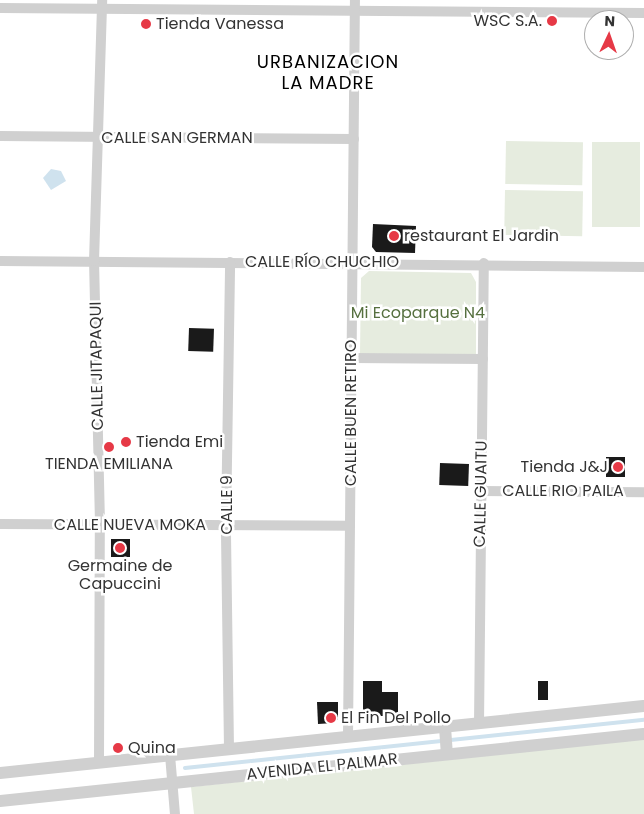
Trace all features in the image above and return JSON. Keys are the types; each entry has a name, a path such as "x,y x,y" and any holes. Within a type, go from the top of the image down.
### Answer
{"street":[{"path":"487,0 487,12"},
{"path":"0,8 102,4 355,5 487,12 644,13"},
{"name":"CALLE JITAPAQUI","path":"100,762 100,524 94,262 96,137 102,4"},
{"name":"CALLE BUEN RETIRO","path":"348,736 355,5"},
{"name":"CALLE SAN GERMAN","path":"0,136 354,138"},
{"name":"CALLE RÍO CHUCHIO","path":"0,261 352,262 644,267"},
{"name":"CALLE 9","path":"228,749 226,525 230,262"},
{"name":"CALLE GUAITU","path":"479,724 484,264"},
{"path":"352,358 483,359"},
{"name":"CALLE RIO PAILA","path":"481,491 644,492"},
{"name":"CALLE NUEVA MOKA","path":"0,524 350,526"},
{"name":"AVENIDA EL PALMAR","path":"0,801 172,783 446,740 479,724 644,706"},
{"name":"AVENIDA EL PALMAR","path":"0,772 348,736 446,740 644,734"},
{"path":"170,755 175,814"}],"green space":[{"path":"506,141 583,142 582,185 505,184"},
{"path":"592,142 640,142 640,227 592,227"},
{"path":"505,190 583,191 582,236 504,235"},
{"name":"Mi Ecoparque N4","path":"369,271 471,273 476,282 476,355 360,354 361,278"},
{"path":"644,739 644,814 194,814 191,787"}],"water":[{"path":"51,169 61,171 66,181 51,190 43,178"}],"building":[{"name":"restaurant El Jardin","path":"373,224 416,226 415,253 376,252 372,247"},
{"path":"189,328 214,329 213,352 188,351"},
{"path":"606,457 625,457 625,477 606,477"},
{"path":"440,463 469,464 468,486 439,485"},
{"name":"Germaine de Capuccini","path":"111,539 130,539 130,557 111,557"},
{"path":"363,681 382,681 382,692 398,692 398,716 370,716 363,711"},
{"path":"538,681 548,681 548,700 538,700"},
{"path":"317,702 338,702 338,719 334,723 318,724"}],"waterway":[{"path":"185,768 644,720"}],"place":[{"name":"WSC S.A.","path":"552,21"},
{"name":"Tienda Vanessa","path":"146,24"},
{"name":"restaurant El Jardin","path":"394,236"},
{"name":"Tienda Emi","path":"126,442"},
{"name":"TIENDA EMILIANA","path":"109,447"},
{"name":"Tienda J&J","path":"618,467"},
{"name":"Germaine de Capuccini","path":"120,548"},
{"name":"El Fin Del Pollo","path":"331,718"},
{"name":"Quina","path":"118,748"}],"district":[{"name":"URBANIZACION LA MADRE","path":"328,73"}]}
